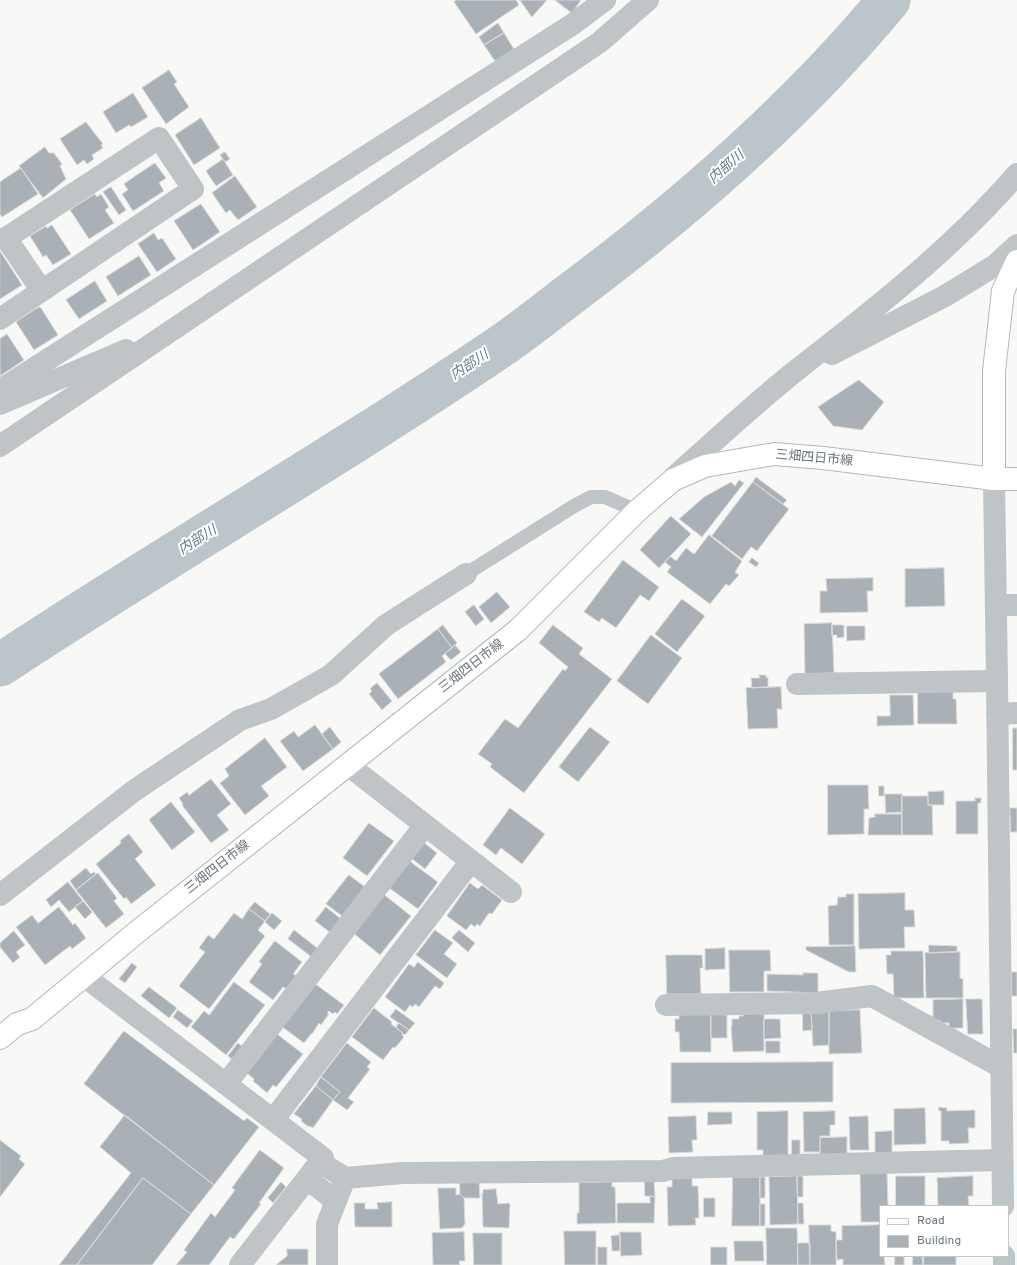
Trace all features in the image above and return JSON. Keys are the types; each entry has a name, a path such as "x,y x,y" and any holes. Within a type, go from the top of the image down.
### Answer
{"main road":[{"path":"994,479 994,371 1003,291 1017,261"},
{"name":"三畑四日市線","path":"0,1038 17,1024 32,1019 518,630 642,505 673,480 705,466 774,454 823,458 994,479 1017,479"}],"street":[{"path":"0,390 559,32 605,0"},
{"path":"0,446 178,327 292,247 426,160 600,42 648,0"},
{"path":"0,319 42,291 193,189 159,138 6,238 42,291"},
{"path":"642,505 796,370 900,288 957,236 1017,174"},
{"path":"796,370 864,339 945,296 994,266 1017,245"},
{"path":"0,404 178,327"},
{"path":"994,479 1007,605 997,681 1007,714 1001,1067 1007,1165 1003,1205"},
{"path":"0,895 135,790 240,720 271,709 331,675 386,625 466,574"},
{"path":"796,684 997,681"},
{"path":"348,765 511,892"},
{"path":"226,1084 425,825"},
{"path":"273,1120 471,861"},
{"path":"84,976 323,1158 240,1265"},
{"path":"666,1005 816,1003 872,996 1001,1067"},
{"path":"320,1162 345,1178 403,1173 663,1171 673,1168 1007,1165"},
{"path":"327,1265 327,1224 345,1178"},
{"path":"307,1179 336,1201"}],"lane":[{"path":"466,574 574,506 591,497 605,497 642,505"}],"building":[{"path":"456,0 516,0 519,5 476,34 454,2"},
{"path":"520,0 547,0 532,17"},
{"path":"555,0 581,0 572,13"},
{"path":"498,23 504,33 484,45 479,37"},
{"path":"504,33 514,49 495,61 484,45"},
{"path":"169,70 177,82 174,84 189,107 166,124 142,88"},
{"path":"133,93 148,117 131,127 129,125 116,133 103,112"},
{"path":"201,118 220,148 194,165 175,135"},
{"path":"86,122 103,144 101,145 103,148 92,155 94,159 87,164 84,160 77,165 60,139"},
{"path":"45,147 49,153 54,153 62,164 60,166 66,179 43,198 19,166"},
{"path":"225,152 230,159 225,162 220,155"},
{"path":"223,159 233,175 216,186 206,171"},
{"path":"155,163 166,178 159,183 164,191 133,211 122,194 128,190 124,184"},
{"path":"21,168 38,194 2,217 0,214 0,182"},
{"path":"235,176 257,207 238,220 230,210 226,213 212,193"},
{"path":"111,187 126,210 119,215 103,192"},
{"path":"95,194 97,197 101,194 109,207 105,210 114,223 89,239 70,210"},
{"path":"201,204 220,232 193,250 174,221"},
{"path":"52,225 71,254 53,265 46,255 43,257 30,236 46,226 47,228"},
{"path":"154,233 158,240 162,238 176,259 157,272 138,244"},
{"path":"0,251 22,285 0,299"},
{"path":"139,256 151,275 118,296 106,277"},
{"path":"95,281 107,301 79,319 66,300"},
{"path":"39,307 58,335 34,350 16,322"},
{"path":"7,334 24,360 0,376 0,339"},
{"path":"859,380 884,402 862,430 833,426 818,407"},
{"path":"756,477 787,500 783,504 753,482"},
{"path":"739,480 744,483 702,537 679,519 704,497 731,482 735,486"},
{"path":"753,482 789,509 757,551 751,547 742,559 712,536"},
{"path":"671,516 691,534 659,568 640,550"},
{"path":"709,535 742,561 735,572 739,575 729,586 726,584 710,604 667,572 671,567 665,562 670,556 676,561 686,548 694,554"},
{"path":"752,558 759,563 756,567 749,562"},
{"path":"623,560 659,587 649,601 640,595 616,628 602,618 599,622 584,612"},
{"path":"944,568 945,606 905,607 905,569"},
{"path":"873,578 873,591 867,591 868,612 820,613 820,591 827,591 826,579"},
{"path":"497,592 510,607 491,623 479,607"},
{"path":"682,599 705,616 677,652 655,634"},
{"path":"474,605 484,619 476,626 465,612"},
{"path":"832,623 834,673 805,674 804,624"},
{"path":"443,625 457,643 452,648 438,629"},
{"path":"553,625 583,648 579,654 612,679 524,793 490,767 492,764 478,754 505,719 518,728 563,669 565,671 568,667 539,643"},
{"path":"832,625 844,625 844,637 837,638 837,635 832,635"},
{"path":"847,626 865,626 865,640 847,641"},
{"path":"438,629 452,648 442,656 446,662 398,699 379,674"},
{"path":"651,635 682,658 648,704 617,681"},
{"path":"455,645 461,652 451,660 445,654"},
{"path":"759,675 766,675 766,678 768,677 768,687 752,688 751,678 760,678"},
{"path":"377,683 392,701 382,710 369,694 372,691 370,689"},
{"path":"781,687 782,709 777,709 778,728 748,729 746,688"},
{"path":"918,688 953,688 953,699 956,699 957,724 918,724"},
{"path":"890,695 913,695 914,725 877,726 877,716 890,716"},
{"path":"315,725 333,749 303,771 280,741 294,731 298,737"},
{"path":"330,727 341,742 333,749 322,734"},
{"path":"590,727 610,742 578,782 559,767"},
{"path":"1013,728 1017,728 1017,770 1013,770"},
{"path":"265,738 287,767 261,786 269,796 245,815 220,783 229,776 225,769"},
{"path":"211,779 231,804 217,815 229,830 211,843 182,805 183,804 179,798 187,792 189,795"},
{"path":"828,785 868,785 869,809 864,809 864,834 828,835"},
{"path":"879,786 884,786 884,796 879,796"},
{"path":"944,791 944,805 928,805 928,792"},
{"path":"885,794 902,794 902,812 886,813"},
{"path":"902,796 928,796 928,805 932,805 933,835 902,835"},
{"path":"975,798 981,798 981,803 978,803 978,834 956,834 956,801 975,801"},
{"path":"171,802 195,832 172,850 149,820"},
{"path":"510,808 545,834 522,864 501,848 496,855 483,845"},
{"path":"1010,808 1017,808 1017,832 1011,832"},
{"path":"875,814 902,814 902,835 868,835 869,818 875,817"},
{"path":"369,823 394,841 367,876 343,858"},
{"path":"129,834 143,852 135,859 156,885 131,904 126,897 124,899 96,864 121,843 120,841"},
{"path":"423,842 437,853 425,869 411,858"},
{"path":"408,860 438,882 418,909 388,887"},
{"path":"86,868 91,874 94,872 96,874 76,890 70,881"},
{"path":"98,873 117,898 114,901 124,914 106,928 76,890"},
{"path":"349,875 365,887 342,916 326,904"},
{"path":"68,882 83,901 69,912 59,900 51,907 46,900"},
{"path":"470,883 478,889 482,885 502,900 492,914 489,913 480,926 477,924 475,927 471,924 466,930 447,916"},
{"path":"382,893 411,916 380,955 352,932"},
{"path":"905,893 905,910 914,910 915,927 904,927 905,948 859,949 858,894"},
{"path":"846,894 854,894 854,945 829,945 828,906 837,905 838,897 846,897"},
{"path":"83,901 92,912 85,919 75,907"},
{"path":"255,902 270,914 265,921 249,909"},
{"path":"59,907 73,925 75,923 86,938 72,949 70,946 45,965 16,927 32,915 38,923"},
{"path":"326,907 341,919 331,933 315,921"},
{"path":"249,909 265,921 258,930 265,936 209,1009 179,986 205,952 199,948 208,935 214,939 234,913 242,919"},
{"path":"272,913 282,921 274,930 265,922"},
{"path":"294,930 320,950 313,958 288,939"},
{"path":"435,930 453,943 444,954 457,964 447,978 416,955"},
{"path":"459,930 475,943 468,952 452,938"},
{"path":"14,931 25,945 16,952 20,957 13,963 0,947 0,943"},
{"path":"275,941 302,962 293,974 297,976 287,989 283,987 273,1000 249,982 262,964 259,962"},
{"path":"929,945 957,946 957,952 929,953"},
{"path":"855,946 856,972 849,972 806,950 806,947"},
{"path":"725,948 725,969 705,970 705,949"},
{"path":"729,950 770,950 771,971 764,971 764,992 730,992"},
{"path":"891,951 923,951 924,998 894,998 893,974 887,974 886,955 891,955"},
{"path":"960,952 960,978 963,979 963,998 926,998 925,953"},
{"path":"666,955 702,955 703,968 700,968 701,994 667,994"},
{"path":"418,962 444,983 440,989 435,986 419,1007 415,1004 413,1007 410,1005 405,1012 385,997 409,964 414,967"},
{"path":"132,963 137,967 125,983 119,979"},
{"path":"1012,972 1017,972 1017,996 1012,996"},
{"path":"803,973 818,973 818,993 767,991 767,974 803,975"},
{"path":"234,982 265,1005 226,1055 191,1027 204,1011 209,1015"},
{"path":"314,983 344,1005 337,1014 335,1012 333,1014 329,1011 327,1013 329,1014 321,1025 319,1023 304,1043 281,1026"},
{"path":"149,987 177,1008 169,1018 141,996"},
{"path":"963,999 963,1028 949,1028 949,1023 941,1023 941,1021 933,1019 933,1000"},
{"path":"966,999 982,999 983,1034 968,1034"},
{"path":"374,1008 392,1022 391,1024 403,1033 402,1035 404,1037 395,1048 393,1047 383,1060 352,1037"},
{"path":"396,1009 415,1023 409,1030 390,1017"},
{"path":"178,1010 193,1021 187,1028 173,1017"},
{"path":"860,1010 862,1053 829,1054 829,1011"},
{"path":"829,1011 829,1045 813,1046 811,1012"},
{"path":"742,1012 764,1012 764,1051 733,1052 731,1026 732,1019 739,1019 739,1016 743,1016"},
{"path":"803,1012 811,1012 812,1030 803,1031"},
{"path":"711,1014 711,1052 680,1052 679,1032 675,1032 675,1019 679,1019 679,1015"},
{"path":"711,1014 727,1015 727,1038 711,1038"},
{"path":"764,1019 780,1019 781,1038 764,1039"},
{"path":"399,1023 409,1030 405,1035 396,1028"},
{"path":"1013,1029 1017,1029 1017,1053 1014,1053"},
{"path":"124,1031 244,1121 247,1118 259,1127 214,1185 84,1084"},
{"path":"277,1034 303,1054 276,1087 273,1085 267,1093 253,1081 254,1079 247,1073"},
{"path":"766,1041 780,1041 780,1053 766,1053"},
{"path":"238,1043 243,1047 233,1060 228,1056"},
{"path":"347,1043 371,1062 367,1067 370,1069 348,1098 354,1102 347,1110 333,1100 340,1092 321,1077"},
{"path":"833,1062 833,1102 671,1103 671,1063"},
{"path":"321,1077 340,1092 333,1100 316,1086"},
{"path":"316,1086 333,1100 313,1128 310,1126 309,1127 301,1121 302,1119 294,1114"},
{"path":"939,1107 947,1108 947,1111 975,1110 975,1128 968,1128 969,1143 949,1144 949,1141 941,1141 941,1111 939,1111"},
{"path":"925,1108 926,1144 894,1145 894,1109"},
{"path":"788,1111 788,1158 763,1158 763,1150 757,1150 757,1112"},
{"path":"835,1111 835,1125 830,1125 830,1136 820,1136 820,1152 804,1152 803,1112"},
{"path":"708,1112 732,1112 732,1124 708,1125"},
{"path":"125,1115 214,1185 191,1214 143,1178 77,1265 59,1265 131,1173 100,1147"},
{"path":"696,1116 697,1140 692,1140 693,1152 669,1153 668,1117"},
{"path":"868,1116 869,1150 850,1150 849,1117"},
{"path":"892,1131 892,1153 875,1153 875,1132"},
{"path":"847,1137 847,1156 820,1157 820,1138"},
{"path":"0,1140 21,1156 19,1159 25,1164 0,1197"},
{"path":"792,1140 800,1140 800,1157 792,1157"},
{"path":"260,1150 284,1168 259,1203 261,1204 234,1239 230,1237 209,1265 176,1265 187,1252 184,1250 211,1213 215,1217 235,1190 232,1188"},
{"path":"887,1173 888,1205 879,1205 879,1222 861,1222 860,1174"},
{"path":"797,1176 803,1176 803,1197 798,1197"},
{"path":"797,1176 798,1224 770,1225 769,1177"},
{"path":"896,1176 925,1176 925,1205 896,1205"},
{"path":"973,1176 973,1196 968,1196 969,1205 938,1205 937,1178"},
{"path":"733,1177 760,1177 760,1226 732,1226"},
{"path":"760,1177 765,1177 765,1198 760,1198"},
{"path":"143,1178 191,1214 152,1265 77,1265"},
{"path":"692,1178 692,1186 698,1186 699,1218 695,1218 696,1225 668,1226 667,1187 672,1187 672,1179"},
{"path":"460,1181 479,1181 480,1198 464,1198 460,1194"},
{"path":"645,1181 654,1181 655,1197 645,1196"},
{"path":"281,1182 286,1187 273,1203 268,1198"},
{"path":"612,1182 612,1187 615,1187 616,1223 577,1224 577,1213 579,1213 579,1183"},
{"path":"438,1188 456,1188 456,1195 460,1194 464,1198 465,1224 462,1228 440,1229"},
{"path":"496,1189 498,1204 509,1203 510,1205 509,1228 483,1227 483,1190"},
{"path":"650,1196 655,1197 654,1223 617,1223 617,1203 650,1203"},
{"path":"704,1198 715,1198 715,1217 704,1217"},
{"path":"392,1202 392,1227 355,1227 354,1203 365,1203 365,1209 378,1209 377,1203"},
{"path":"798,1203 803,1203 804,1224 798,1224"},
{"path":"760,1204 765,1204 765,1226 760,1226"},
{"path":"809,1225 831,1225 831,1231 836,1232 836,1265 810,1265"},
{"path":"879,1225 879,1257 884,1257 885,1265 843,1265 843,1259 837,1260 836,1240 842,1240 842,1226"},
{"path":"766,1228 797,1228 798,1265 767,1265"},
{"path":"564,1231 596,1231 596,1265 565,1265"},
{"path":"464,1232 465,1261 459,1261 460,1265 433,1265 432,1233"},
{"path":"620,1232 641,1232 642,1255 621,1256"},
{"path":"473,1233 502,1233 502,1265 474,1265"},
{"path":"620,1235 620,1251 612,1251 611,1236"},
{"path":"734,1241 763,1241 764,1261 735,1261"},
{"path":"798,1243 810,1243 810,1265 798,1265"},
{"path":"598,1247 607,1247 607,1265 598,1265"},
{"path":"711,1247 727,1247 727,1265 711,1265"},
{"path":"287,1249 308,1249 308,1265 276,1265 287,1256"},
{"path":"895,1257 904,1257 904,1265 895,1265"},
{"path":"913,1257 922,1257 923,1265 913,1265"},
{"path":"924,1257 956,1257 956,1265 924,1265"}],"waterway":[{"name":"内部川","path":"0,665 377,427 501,346 528,326 658,226 740,155 817,80 854,41 889,0"}]}
